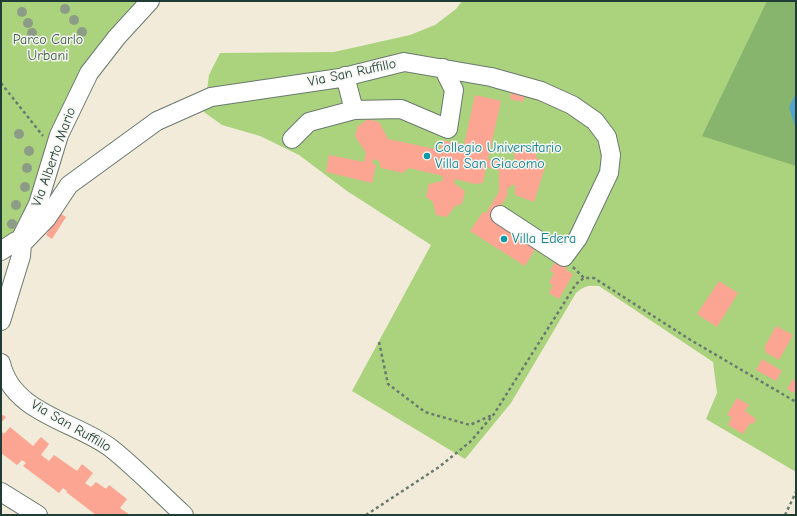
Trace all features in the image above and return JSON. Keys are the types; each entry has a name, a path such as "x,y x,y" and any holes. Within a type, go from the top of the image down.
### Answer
{"street":[{"name":"Via Alberto Mario","path":"21,242 38,204 59,134 89,73 117,37 150,1"},
{"name":"Via San Ruffillo","path":"1,251 16,240 21,242 47,218 69,185 157,122 211,97 345,76 404,62 491,77 541,91 572,105 595,121 606,137 611,155 609,173 578,238 564,257 500,216"},
{"path":"292,139 309,122 354,110 401,109 448,129 454,90 444,68"},
{"path":"345,76 354,110"},
{"path":"1,321 21,256 21,242"},
{"name":"Via San Ruffillo","path":"1,364 10,384 19,395 38,410 111,448 184,515"},
{"path":"1,492 38,515"}],"path":[{"path":"1,84 54,150"},
{"path":"366,515 439,467 470,442 494,414 576,284 584,278 594,278 689,339 796,402"},
{"path":"379,342 388,384 425,412 470,425 494,414"},
{"path":"785,515 796,492"}],"green space":[{"name":"Parco Carlo Urbani","path":"1,1 150,1 89,73 32,227 1,245"},
{"path":"462,1 796,1 796,472 706,419 717,393 713,362 599,286 587,286 576,293 511,403 465,459 352,391 431,245 347,191 299,155 260,136 222,125 204,112 209,75 220,53 334,52 410,35 435,25 456,9"},
{"path":"767,1 796,1 796,166 702,136"}],"water":[{"path":"796,93 796,130 789,107"}],"building":[{"path":"512,89 517,91 516,94 525,96 523,102 510,99"},
{"name":"Collegio Universitario Villa San Giacomo","path":"475,95 501,101 488,159 515,165 514,153 526,147 537,148 536,157 545,167 534,202 515,195 515,185 512,185 507,189 507,196 493,218 537,246 525,266 470,231 483,212 486,213 499,192 499,170 486,167 483,183 475,184 455,179 454,183 465,191 462,204 455,206 447,217 436,215 433,202 426,197 429,184 442,181 443,176 409,168 403,173 381,168 379,161 373,159 372,163 376,165 372,183 326,172 329,155 364,162 366,153 355,136 358,126 368,119 379,122 388,139 440,150 442,140 464,145"},
{"path":"60,213 66,217 52,239 46,235"},
{"path":"555,262 567,268 566,270 573,274 559,299 549,293 553,285 549,283 554,273 550,271"},
{"path":"719,281 738,293 717,327 697,314"},
{"path":"776,326 793,335 779,360 765,352 766,350 764,348"},
{"path":"762,359 782,371 776,381 756,370"},
{"path":"793,379 796,381 796,394 787,389"},
{"path":"737,398 749,405 745,411 756,419 753,424 750,423 743,434 728,425 732,417 727,415"},
{"path":"1,414 6,417 1,423"},
{"path":"10,427 33,446 41,437 49,444 41,455 49,461 54,455 77,471 82,464 93,473 85,483 91,487 96,482 106,489 109,485 127,499 120,508 130,515 96,515 63,488 59,493 23,466 26,463 22,460 17,465 1,453 1,431 4,434"}],"place":[{"name":"Collegio Universitario Villa San Giacomo","path":"427,156"},
{"name":"Villa Edera","path":"504,239"}]}
